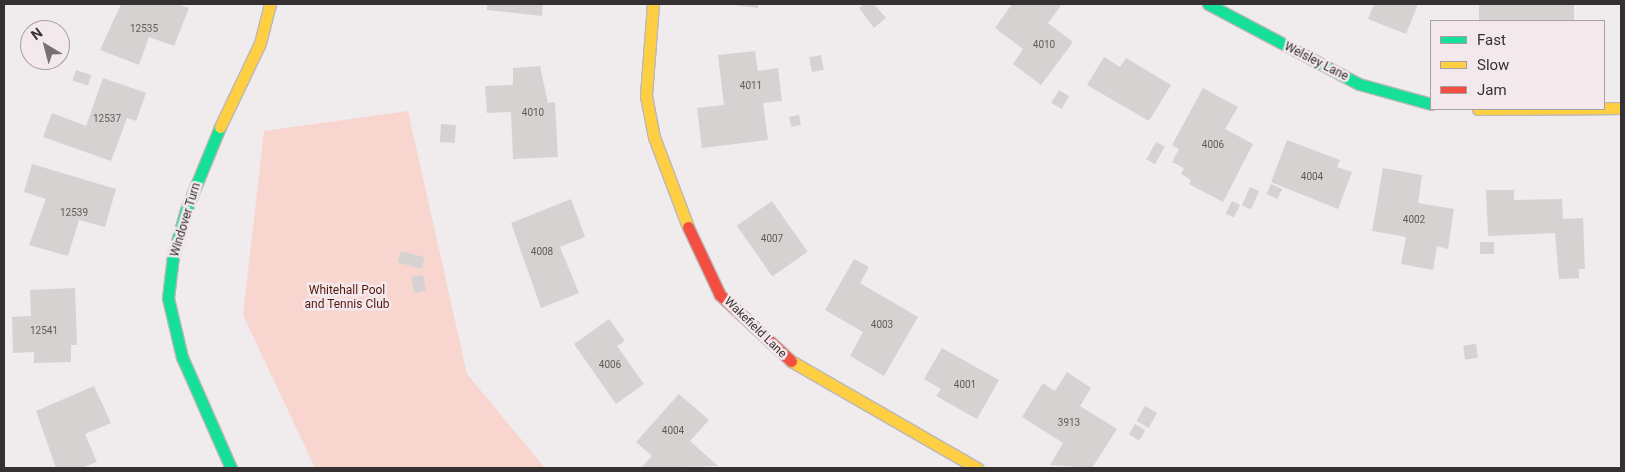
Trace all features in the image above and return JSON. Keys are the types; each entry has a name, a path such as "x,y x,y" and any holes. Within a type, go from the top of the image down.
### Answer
{"street":[{"name":"Windover Turn","path":"231,468 182,357 168,298 173,256 186,210 231,101 260,43 270,4"},
{"name":"Wakefield Lane","path":"652,4 646,96 654,137 675,198 720,295 787,359 977,468"},
{"name":"Welsley Lane","path":"1208,4 1359,84 1430,104"},
{"path":"1605,108 1621,108"}],"green space":[{"name":"Whitehall Pool and Tennis Club","path":"408,111 467,374 545,468 315,468 243,315 264,131"}],"building":[{"path":"121,4 177,4 189,8 174,46 149,37 139,65 100,50"},
{"path":"487,4 543,4 542,16 487,10"},
{"path":"725,4 758,4 758,8"},
{"path":"864,4 874,4 886,18 874,28 859,8"},
{"path":"1012,4 1062,4 1048,23 1073,42 1041,85 1013,64 1023,49 995,28"},
{"path":"1374,4 1418,4 1406,34 1368,19"},
{"path":"1479,4 1574,4 1574,20 1479,20"},
{"path":"755,51 758,71 778,68 782,101 763,103 768,140 702,148 697,108 724,105 718,55"},
{"path":"821,55 824,70 812,72 809,57"},
{"path":"1104,57 1120,67 1126,58 1171,85 1149,121 1087,85"},
{"path":"540,66 548,103 555,102 558,157 513,159 511,112 487,113 485,86 513,85 513,68"},
{"path":"76,70 91,75 88,85 73,80"},
{"path":"103,78 146,93 136,121 127,118 111,161 43,137 52,113 86,126"},
{"path":"1203,88 1238,107 1225,129 1253,144 1223,202 1189,184 1191,180 1181,174 1184,168 1172,162 1179,149 1172,145"},
{"path":"1059,90 1069,96 1062,109 1051,103"},
{"path":"799,115 801,125 791,127 789,117"},
{"path":"441,124 456,125 455,143 440,142"},
{"path":"1287,140 1340,160 1337,167 1352,172 1338,209 1271,182"},
{"path":"1156,142 1165,147 1155,164 1146,159"},
{"path":"32,164 116,189 105,227 79,220 68,256 29,245 46,199 24,192"},
{"path":"1383,168 1422,175 1418,203 1454,209 1448,249 1437,246 1433,270 1401,264 1406,237 1372,231"},
{"path":"1271,184 1282,189 1277,199 1267,194"},
{"path":"1250,187 1259,191 1251,209 1242,205"},
{"path":"1486,190 1514,190 1514,200 1562,199 1563,219 1583,218 1585,269 1579,269 1579,278 1559,279 1555,233 1488,236"},
{"path":"571,199 585,237 560,247 579,293 541,308 511,223"},
{"path":"772,201 808,252 772,276 737,226"},
{"path":"1232,201 1240,205 1234,218 1226,213"},
{"path":"1480,242 1494,242 1494,254 1480,254"},
{"path":"401,251 424,257 421,269 398,263"},
{"path":"854,259 869,267 860,283 918,317 884,376 850,356 863,332 825,310"},
{"path":"423,275 426,291 414,293 411,277"},
{"path":"75,288 77,345 71,345 71,362 34,363 34,352 13,353 12,317 31,316 30,290"},
{"path":"609,319 625,341 617,346 644,384 616,404 574,344"},
{"path":"1476,344 1478,358 1465,360 1463,346"},
{"path":"942,348 999,380 977,419 936,396 941,389 924,379"},
{"path":"1067,372 1091,388 1080,406 1117,429 1092,468 1050,465 1063,443 1022,417 1043,383 1055,391"},
{"path":"94,386 111,423 85,434 97,462 81,468 56,468 36,411"},
{"path":"679,394 709,420 690,441 718,466 641,468 652,456 636,442"},
{"path":"1145,406 1157,413 1149,428 1136,421"},
{"path":"1135,424 1145,430 1139,440 1129,434"}],"traffic: fast":[{"path":"1208,4 1359,84 1430,104"},
{"path":"220,127 186,210 173,256 168,298 182,357 231,468"}],"traffic: slow":[{"path":"220,127 260,43 270,4"},
{"path":"653,4 646,96 654,137 688,227"},
{"path":"1605,108 1621,108"},
{"path":"791,361 977,468"}],"traffic: jam":[{"path":"688,227 720,295 791,361"}]}
